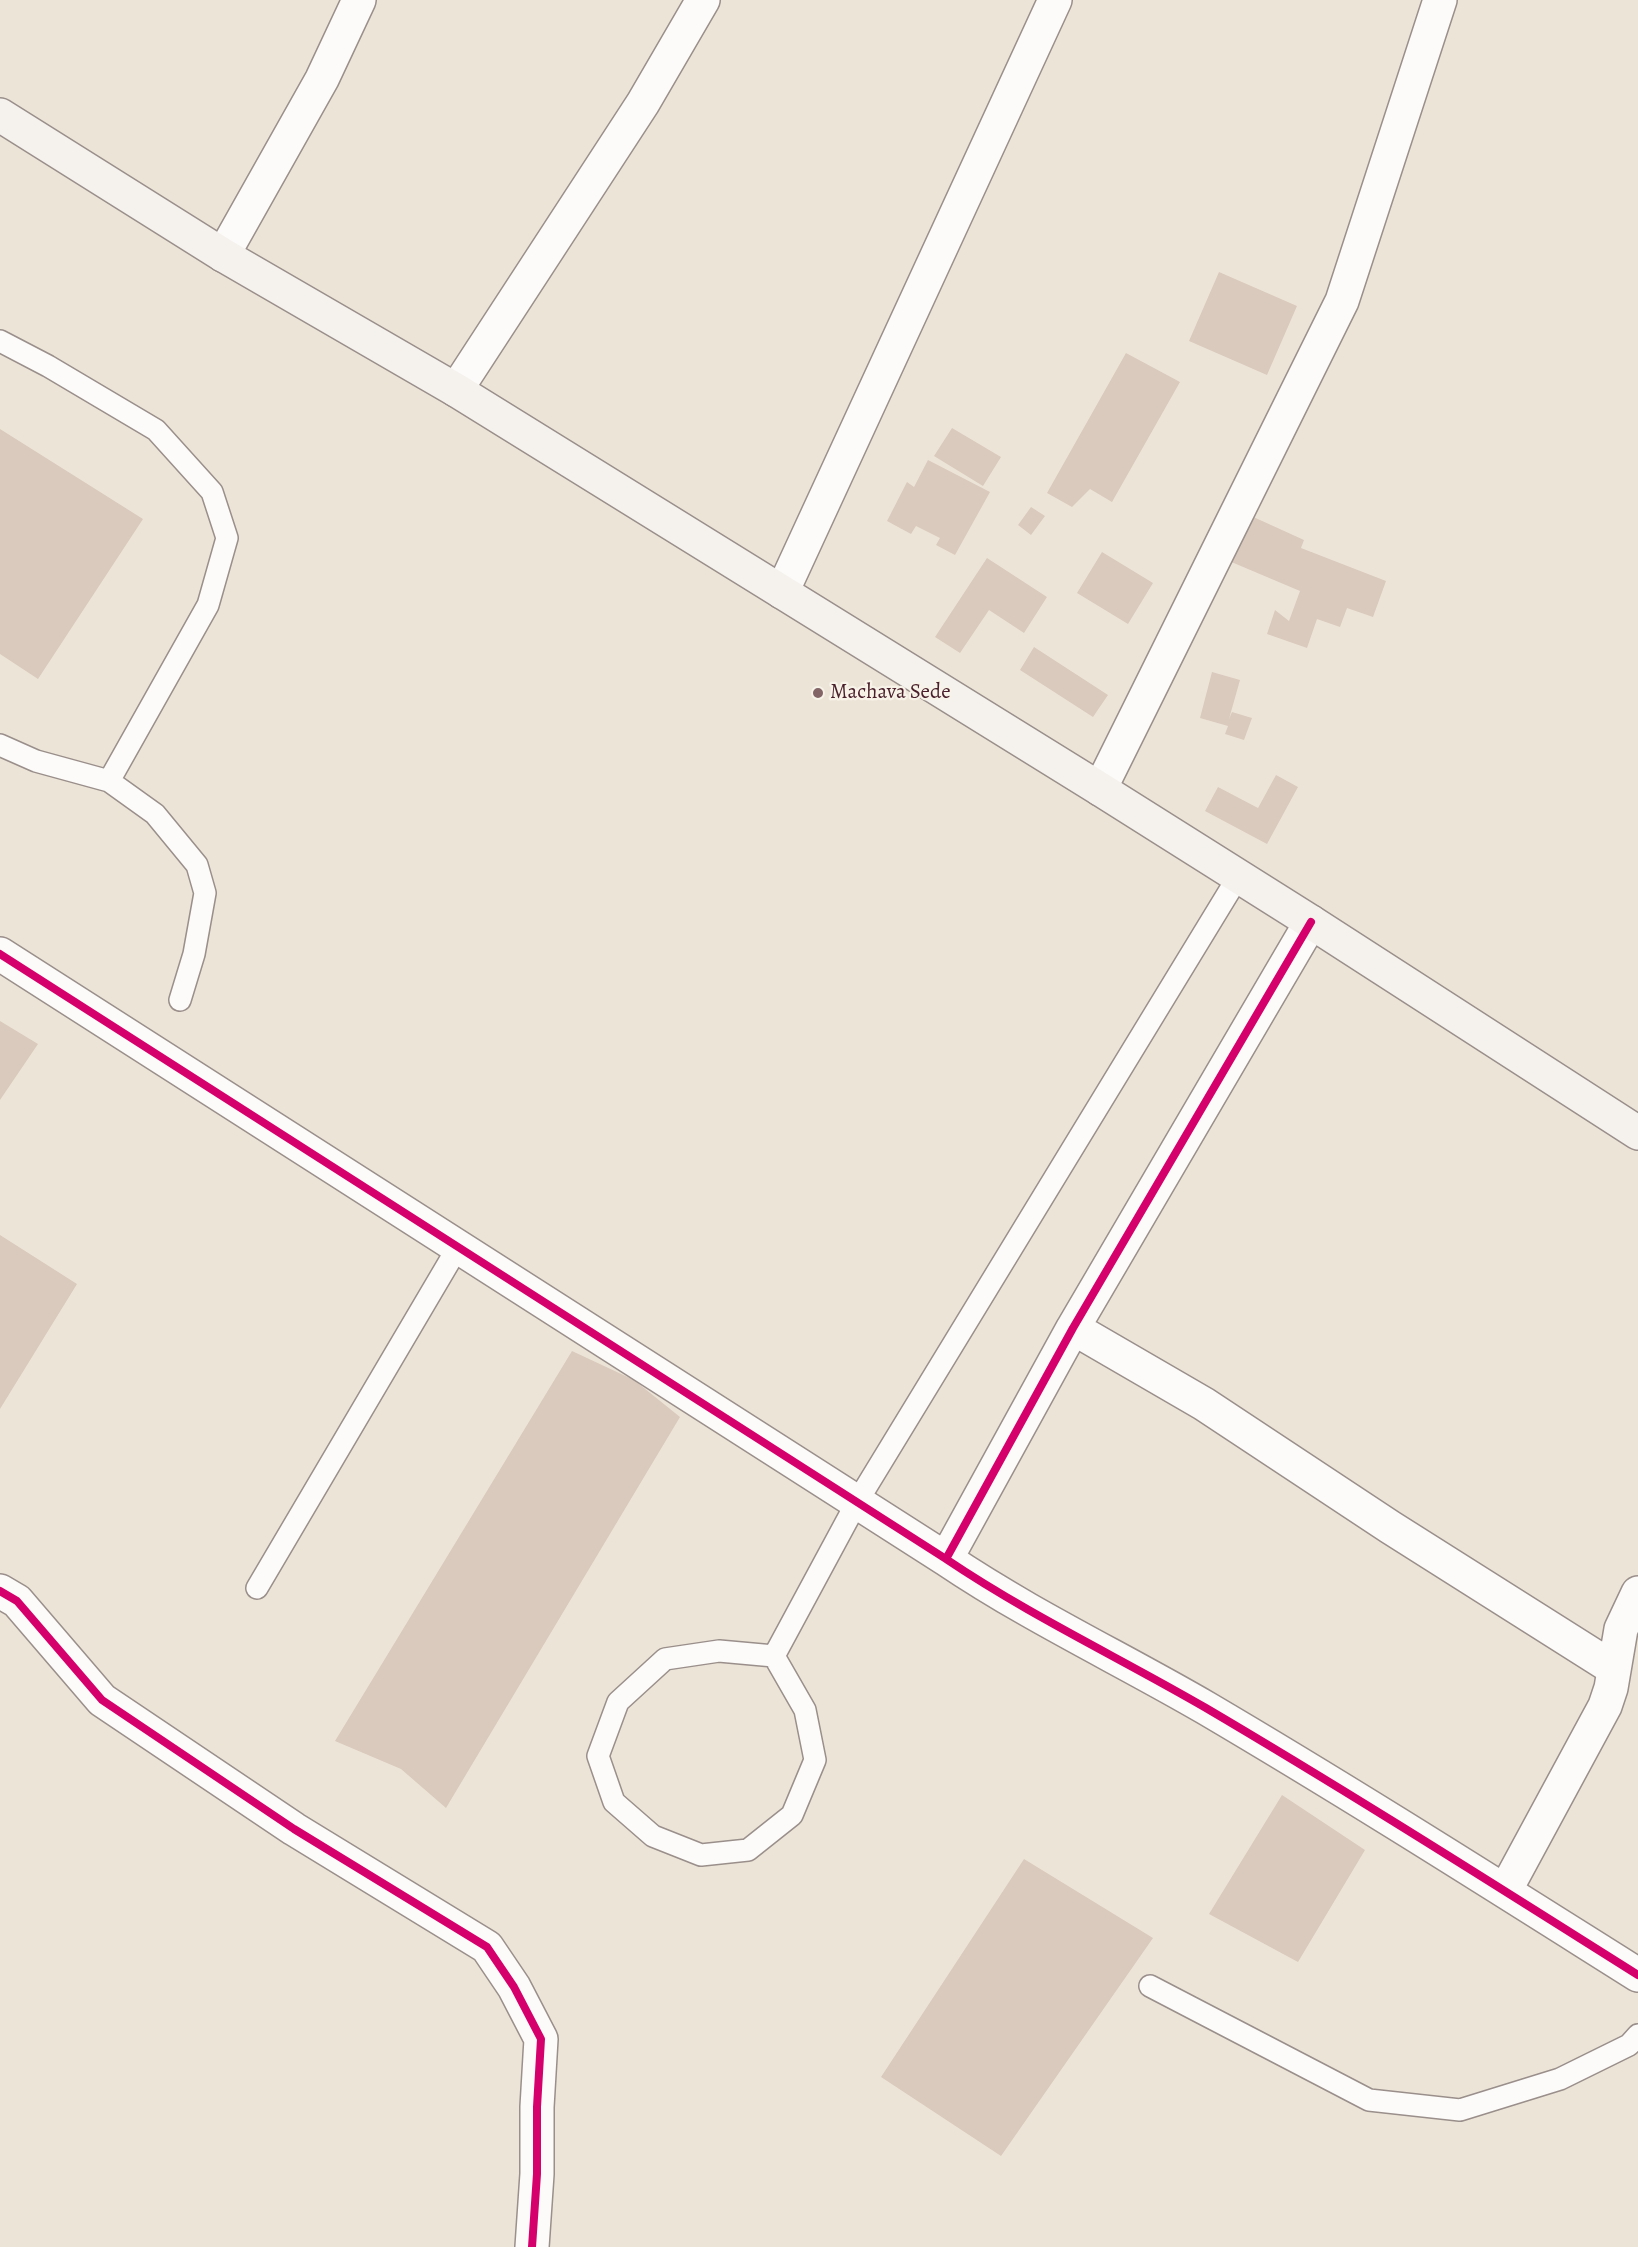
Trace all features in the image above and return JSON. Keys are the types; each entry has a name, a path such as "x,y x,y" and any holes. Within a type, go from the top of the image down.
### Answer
{"main road":[{"path":"0,115 223,255 456,390 1100,789 1638,1133"}],"street":[{"path":"223,255 322,79 359,0"},
{"path":"456,390 643,103 703,0"},
{"path":"782,592 1055,0"},
{"path":"1100,789 1342,301 1440,0"},
{"path":"946,1559 1073,1328 1311,922"},
{"path":"0,954 984,1585 1205,1708 1638,1975"},
{"path":"1073,1328 1204,1404 1390,1527 1613,1668"},
{"path":"0,1591 17,1601 102,1700 294,1829 487,1947 514,1987 541,2039 537,2107 537,2174 532,2247"},
{"path":"1505,1891 1605,1706 1611,1688 1621,1629 1638,1593"}],"lane":[{"path":"0,341 48,366 156,430 212,492 227,538 208,605 109,781"},
{"path":"0,745 36,761 109,781 155,814 197,865 205,893 194,954 180,1000"},
{"path":"774,1656 857,1502 1239,877"},
{"path":"257,1588 458,1247"},
{"path":"719,1651 774,1656 805,1710 815,1760 792,1815 748,1850 701,1855 653,1836 614,1802 598,1756 618,1702 665,1659 719,1651"},
{"path":"1150,1986 1369,2100 1460,2110 1560,2079 1629,2045 1638,2035"}],"building":[{"path":"1219,272 1297,306 1267,375 1189,341"},
{"path":"1126,353 1180,382 1112,502 1090,489 1072,507 1047,493"},
{"path":"952,428 1001,457 983,486 934,456"},
{"path":"0,429 143,519 38,679 0,654"},
{"path":"928,460 990,492 955,555 936,545 940,538 916,526 911,534 887,521 907,482 914,487"},
{"path":"1031,507 1045,516 1031,535 1018,525"},
{"path":"1249,515 1304,540 1301,548 1386,581 1373,617 1347,608 1340,627 1317,619 1307,648 1267,634 1275,610 1289,621 1300,591 1229,561"},
{"path":"1102,552 1153,583 1128,624 1077,593"},
{"path":"987,558 1047,597 1024,633 989,610 960,653 935,637"},
{"path":"1034,647 1108,695 1093,717 1020,670"},
{"path":"1212,672 1240,680 1229,719 1232,712 1252,718 1244,740 1225,734 1228,726 1200,718"},
{"path":"1276,775 1298,787 1267,844 1205,811 1218,787 1258,808"},
{"path":"0,1021 38,1044 0,1100"},
{"path":"0,1235 77,1284 0,1409"},
{"path":"572,1351 634,1380 680,1417 446,1808 401,1769 335,1741"},
{"path":"1282,1795 1365,1850 1298,1962 1209,1914"},
{"path":"1024,1859 1153,1938 1001,2156 881,2077"}],"cycle path":[{"path":"1311,922 1073,1328 946,1559 1010,1599 1261,1740 1638,1975"},
{"path":"0,954 946,1559"},
{"path":"0,1591 17,1601 102,1700 294,1829 487,1947 514,1987 541,2039 537,2107 537,2174 532,2247"}],"place":[{"name":"Machava Sede","path":"818,693"}]}
